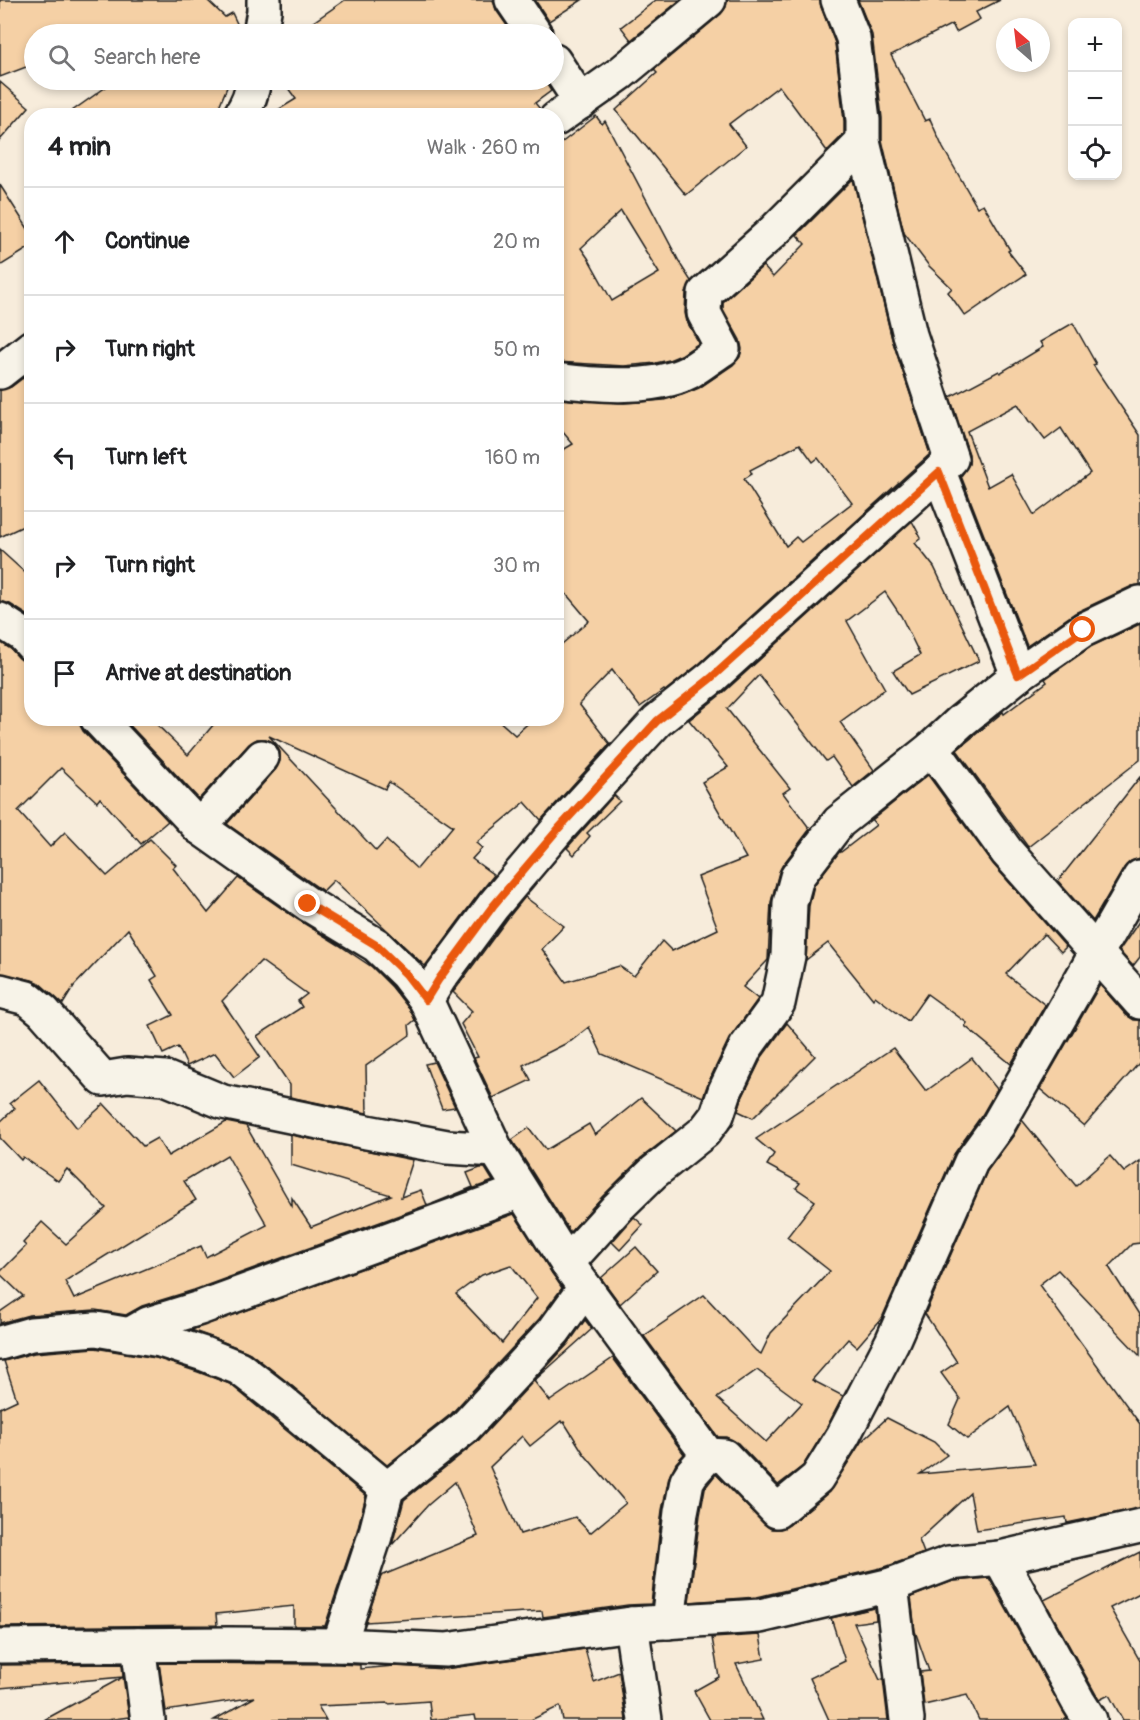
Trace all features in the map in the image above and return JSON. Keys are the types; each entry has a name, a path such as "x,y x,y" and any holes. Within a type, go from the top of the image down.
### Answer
{"street":[{"path":"262,24 264,0"},
{"path":"512,0 528,24"},
{"path":"563,90 569,110 621,73 710,0"},
{"path":"426,1000 493,906 559,828 657,721 711,678 951,459 910,335 863,142 853,38 838,0"},
{"path":"245,108 252,90"},
{"path":"564,381 635,385 665,381 687,373 723,349 704,313 705,293 774,231 863,142"},
{"path":"0,372 24,353"},
{"path":"939,472 1018,675"},
{"path":"339,1645 375,1536 387,1489 464,1428 554,1331 576,1276 624,1201 654,1172 704,1132 717,1115 725,1091 746,1047 778,1003 788,956 790,903 797,878 839,822 932,748 1018,675 1083,630 1140,603"},
{"path":"0,620 24,637"},
{"path":"104,726 199,827 308,904 376,945 406,974 426,1000 496,1150 576,1276 708,1455"},
{"path":"932,748 1007,852 1140,1002"},
{"path":"199,827 262,757"},
{"path":"708,1455 724,1456 777,1511 817,1478 843,1436 892,1342 971,1162 998,1125 1140,877"},
{"path":"0,991 27,998 43,1011 103,1079 127,1075 165,1078 223,1102 447,1147 496,1150"},
{"path":"129,1335 148,1324 200,1308 522,1191"},
{"path":"0,1343 31,1334 96,1329 160,1340 204,1354 239,1368 387,1489"},
{"path":"668,1622 681,1512 687,1481 708,1455"},
{"path":"0,1646 339,1645 446,1650 631,1624 760,1616 891,1586 949,1563 1000,1558 1140,1526"},
{"path":"1000,1558 1090,1720"},
{"path":"891,1586 907,1720"},
{"path":"631,1624 645,1720"},
{"path":"138,1645 148,1720"}],"building":[{"path":"0,0 207,0 225,17 232,13 237,24 24,24 24,68 0,77"},
{"path":"345,0 493,0 496,10 506,24 310,24"},
{"path":"535,0 582,0 549,21"},
{"path":"656,0 680,0 631,40 621,27"},
{"path":"727,0 820,0 835,43 844,134 827,151 779,86 729,124 746,146 686,195 616,110 657,73 654,70 721,14 726,7"},
{"path":"858,0 1000,0 976,12 980,19 956,32 952,24 891,55 925,121 930,119 943,148 977,207 983,204 1010,250 1008,251 1026,274 965,316 948,292 952,288 929,266 904,233 882,140 882,118 872,35"},
{"path":"0,82 29,107 24,108 24,113 0,140"},
{"path":"102,90 226,90 218,108 76,108"},
{"path":"289,90 551,91 535,103 539,108 281,108 296,99"},
{"path":"596,116 602,124 605,121 691,281 686,292 685,313 687,322 699,343 669,360 624,366 564,362 564,141","holes":["621,211 659,273 612,301 581,248"]},
{"path":"853,179 892,339 930,454 699,664 665,691 640,707 612,670 579,704 610,744 541,820 525,802 476,843 482,848 472,859 494,875 425,966 334,880 323,891 227,824 276,769 280,761 280,752 274,743 266,739 257,739 249,744 199,799 131,726 158,726 188,755 212,726 505,726 515,735 525,726 564,726 564,642 589,621 564,591 564,449 573,444 564,433 564,399 624,403 664,400 699,388 733,365 740,357 742,349 740,340 723,309 723,302 763,266 773,277 805,244 797,235","holes":["800,444 813,462 818,458 852,503 801,542 796,537 786,546 744,479 752,474 750,470","269,736 385,789 389,782 453,826 417,869 386,840 376,851"]},
{"path":"0,185 24,222 24,251 0,266"},
{"path":"1073,323 1096,364 1093,365 1140,435 1140,585 1132,586 1075,613 1027,646 961,476 969,464 969,454 950,397 999,371 1000,373 1043,347 1040,342","holes":["1018,404 1030,423 1045,440 1061,428 1090,473 1034,515 1011,474 988,487 967,431"]},
{"path":"24,379 24,526 0,537 0,390 11,387"},
{"path":"912,521 921,538 915,543 934,567 979,661 909,695 893,671 920,655 901,616 885,592 847,621 885,689 840,722 874,770 853,787 832,757 826,761 759,675 727,709 790,788 783,793 810,829 779,872 771,902 768,960 743,987 758,999 729,1039 703,1097 602,1054 589,1027 571,1041 523,1065 531,1080 493,1098 474,1058 478,1057 461,1024 472,1011 453,992 525,897 564,926 542,949 566,982 619,966 634,976 662,941 672,951 718,929 698,877 746,858 702,782 728,767 689,720 724,692"},
{"path":"0,550 24,572 24,613 0,601"},
{"path":"1140,624 1140,760 1028,847 957,750 1003,712 1004,714 1047,682 1045,679 1092,646"},
{"path":"0,642 24,662 24,726 80,726 168,821 141,844 100,798 97,802 61,768 18,811 50,847 65,832 107,876 150,839 176,865 173,868 208,913 238,878 372,967 392,987 415,1020 409,1025 410,1035 366,1066 367,1113 290,1097 290,1085 257,1036 302,1007 298,1001 307,994 261,961 222,1001 260,1057 234,1077 215,1053 187,1066 178,1047 163,1054 150,1026 173,1015 151,980 157,976 128,929 74,986 63,1004 39,983 0,973"},
{"path":"928,775 993,864 1066,947 1061,952 1044,934 1006,974 1045,1005 1011,1064 965,1026 967,1023 927,994 908,1021 875,996 873,999 828,943 806,960 809,906 814,885 840,851 876,825 872,820"},
{"path":"1140,777 1140,858 1131,861 1124,868 1093,921 1058,881"},
{"path":"614,795 620,801 587,833 590,836 574,855 567,848"},
{"path":"1140,920 1140,957 1133,966 1119,951"},
{"path":"1100,985 1126,1015 1134,1020 1140,1020 1140,1062 1084,1126 1040,1089"},
{"path":"787,1023 815,1056 753,1118 738,1111 742,1098 762,1057"},
{"path":"893,1048 926,1091 972,1058 997,1089 982,1115 954,1154 882,1318 857,1347 848,1339 812,1380 843,1396 803,1466 778,1485 738,1443 726,1437 718,1437 644,1336 704,1295 761,1354 771,1333 830,1271 787,1237 815,1201 796,1188 800,1183 767,1165 774,1154 756,1139","holes":["757,1370 802,1403 766,1442 717,1398"]},
{"path":"434,1062 455,1107 442,1109 425,1064"},
{"path":"39,1080 77,1128 104,1104 143,1146 157,1138 168,1156 226,1122 246,1126 292,1206 292,1198 311,1227 391,1195 291,1165 291,1135 413,1160 401,1197 421,1190 427,1205 194,1290 142,1306 126,1315 95,1310 29,1315 0,1323 0,1312 23,1296 0,1272 26,1246 23,1243 42,1222 66,1244 106,1208 67,1169 58,1181 23,1157 21,1160 0,1138 0,1122 15,1108 10,1103","holes":["227,1155 267,1225 206,1257 201,1246 74,1299 65,1281 196,1200 184,1181"]},
{"path":"641,1098 676,1131 641,1158 570,1232 512,1140 529,1128 546,1150 589,1124 595,1135"},
{"path":"1022,1120 1076,1186 1110,1156 1124,1172 1140,1161 1140,1243 1132,1244 1109,1267 1140,1316 1140,1356 1058,1270 1039,1285 1140,1424 1140,1508 1067,1523 1066,1517 977,1530 970,1493 919,1540 924,1553 885,1567 757,1597 689,1602 705,1488 716,1474 764,1524 771,1529 780,1529 789,1525 829,1492 861,1442 887,1418 934,1442 947,1455 920,1474 1035,1464 1010,1407 967,1439 949,1424 960,1399 941,1373 957,1362 925,1314 987,1171"},
{"path":"485,1168 493,1181 432,1204 473,1187 467,1173"},
{"path":"514,1214 562,1288 539,1319 451,1414 387,1465 250,1353 191,1330","holes":["511,1265 537,1298 502,1343 456,1294 482,1275"]},
{"path":"634,1217 643,1225 620,1250 612,1242"},
{"path":"636,1247 657,1271 620,1304 601,1278"},
{"path":"585,1320 592,1329 534,1381 550,1401 613,1358 684,1454 669,1477 662,1510 651,1604 543,1617 542,1611 366,1622 381,1576 478,1536 455,1482 428,1505 392,1545 404,1500 478,1441 568,1344","holes":["561,1421 564,1422 584,1454 626,1503 590,1533 575,1517 520,1534 490,1467 522,1436 530,1446"]},
{"path":"95,1348 156,1358 230,1384 366,1496 357,1531 325,1626 294,1626 294,1606 216,1614 217,1625 0,1627 0,1408 17,1400 4,1361 34,1353"},
{"path":"1140,1552 1140,1593 1110,1608 1140,1661 1140,1720 1123,1720 1109,1695 1099,1700 1044,1600"},
{"path":"989,1578 1067,1718 1064,1720 979,1720 967,1695 924,1705 920,1672 929,1671 915,1631 911,1597 953,1581"},
{"path":"875,1608 876,1620 854,1623 880,1680 883,1679 888,1720 829,1720 810,1678 845,1661 831,1618"},
{"path":"760,1635 764,1659 736,1664 763,1720 710,1720 694,1691 719,1677 712,1638"},
{"path":"585,1649 594,1682 619,1672 626,1720 563,1720 560,1706 531,1720 476,1720 475,1715 431,1720 429,1701 318,1706 326,1720 214,1720 255,1697 166,1711 159,1663 338,1664 360,1665 360,1669 394,1666 445,1669"},
{"path":"122,1664 123,1677 0,1688 0,1665"},
{"path":"123,1677 129,1717 107,1720 44,1720"}],"route":[{"path":"308,904 376,945 406,974 426,1000 493,906 559,828 657,721 711,678 939,472 1018,675 1083,630"}]}
